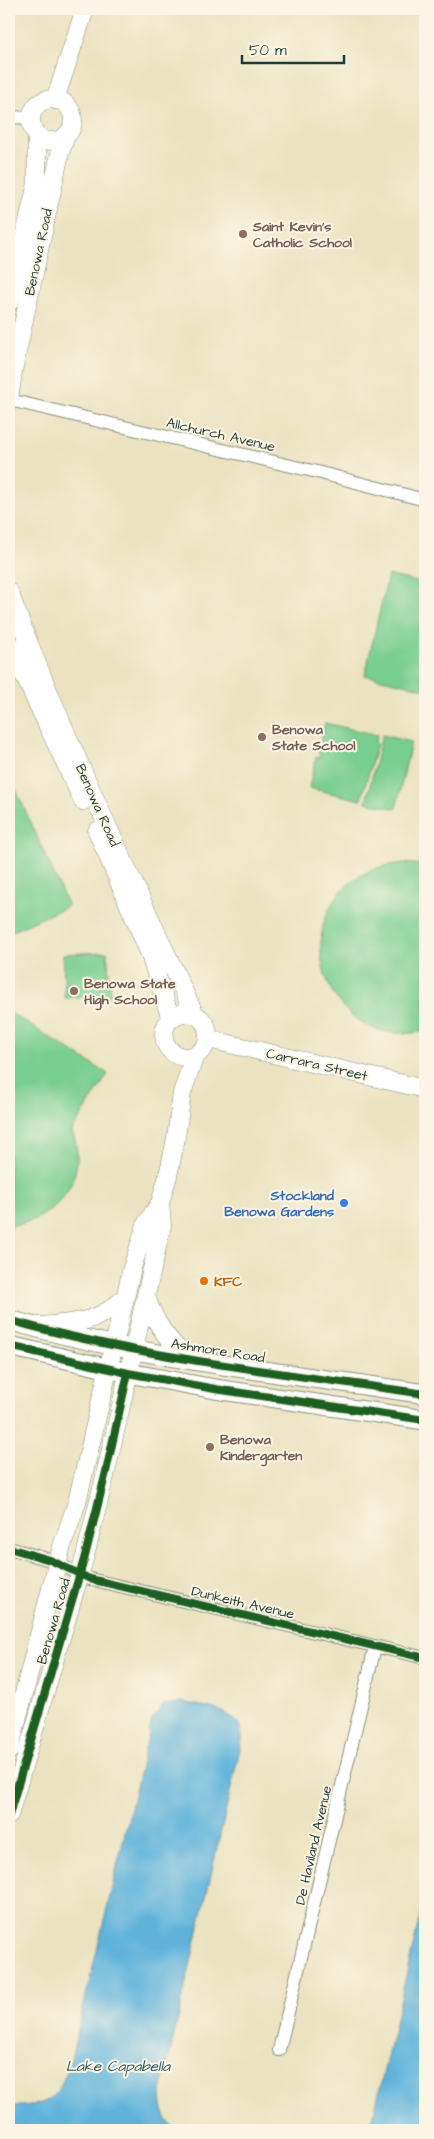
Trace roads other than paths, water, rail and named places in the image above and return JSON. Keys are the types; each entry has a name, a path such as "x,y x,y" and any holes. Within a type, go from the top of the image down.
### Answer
{"main road":[{"path":"56,100 85,9"},
{"path":"49,100 56,100 62,102 71,112 72,125 66,136 55,141 48,141 37,136 31,124 31,118 37,106 49,100"},
{"name":"Benowa Road","path":"9,303 36,183 37,136"},
{"name":"Benowa Road","path":"9,399 60,153 66,136"},
{"name":"Benowa Road","path":"9,592 27,641 92,793 195,1015"},
{"name":"Benowa Road","path":"9,643 124,891 149,952 171,1019"},
{"path":"182,1013 195,1015 206,1024 208,1039 201,1051 188,1056 169,1049 164,1036 167,1024 171,1019 182,1013"},
{"name":"Carrara Street","path":"208,1039 425,1089"},
{"name":"Benowa Road","path":"9,1815 79,1575 105,1476 162,1226 160,1203 172,1157 188,1056"},
{"name":"Benowa Road","path":"9,1751 57,1565 77,1502 124,1298 147,1222 160,1203"},
{"path":"146,1295 153,1315 169,1341 188,1359"},
{"path":"32,1327 97,1318 113,1309 124,1298"},
{"name":"Ashmore Road","path":"9,1320 113,1345 188,1359 425,1394"},
{"path":"9,1346 107,1369 215,1389 425,1420"}],"street":[{"path":"9,117 31,118"},
{"name":"Allchurch Avenue","path":"9,399 308,470 425,500"},
{"name":"Dunkeith Avenue","path":"9,1548 50,1560 79,1575 425,1658"},
{"name":"De Haviland Avenue","path":"280,2050 375,1647"}],"water":[{"name":"Lake Capabella","path":"183,1702 212,1708 230,1716 237,1722 241,1730 242,1740 161,2092 164,2114 170,2123 179,2130 9,2130 9,2107 33,2105 48,2100 58,2089 69,2067 152,1720 163,1705"},
{"path":"425,1895 425,2130 370,2130"}],"place":[{"name":"Saint Kevin's Catholic School","path":"243,234"},
{"name":"Benowa State School","path":"262,737"},
{"name":"Benowa State High School","path":"74,991"},
{"name":"Stockland Benowa Gardens","path":"344,1203"},
{"name":"KFC","path":"204,1281"},
{"name":"Benowa Kindergarten","path":"210,1447"}]}
